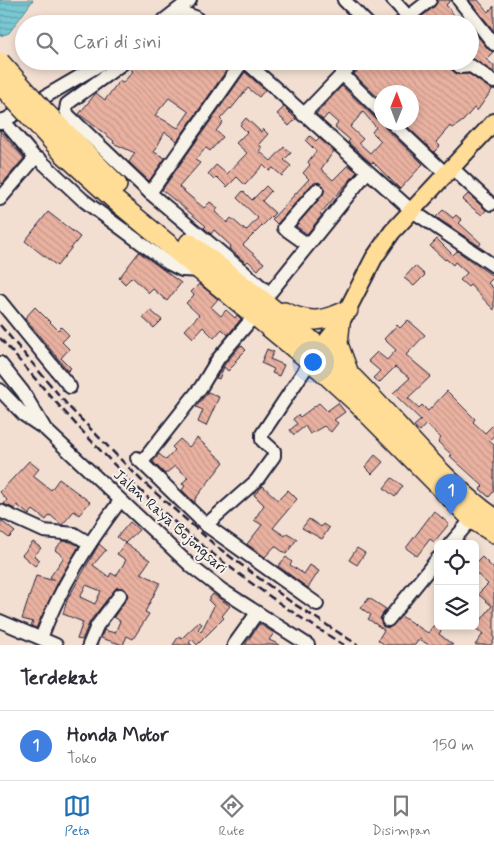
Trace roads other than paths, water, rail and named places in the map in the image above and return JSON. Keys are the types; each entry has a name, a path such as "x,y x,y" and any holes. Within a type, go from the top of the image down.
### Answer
{"highway":[{"path":"0,62 41,118 90,178 202,271 262,303 292,316 321,321 344,317 338,344 351,377"},
{"path":"0,84 126,193 262,303 311,352 358,404 472,519 494,533"},
{"path":"311,352 351,377 468,498 494,518"}],"main road":[{"path":"311,352 329,324 344,317 374,258 411,210 494,122"},
{"path":"472,519 494,541"}],"street":[{"path":"171,15 190,0"},
{"path":"344,0 359,15"},
{"path":"393,0 403,15"},
{"path":"414,15 430,0"},
{"path":"459,0 471,15"},
{"path":"479,25 494,44"},
{"path":"90,70 2,121 34,158 42,161 83,200 168,263 182,270 202,271"},
{"path":"114,70 67,104 66,110 72,120 150,193 262,303"},
{"path":"150,193 238,70"},
{"path":"254,70 411,210 494,266"},
{"path":"303,115 346,70"},
{"path":"477,70 494,82"},
{"path":"342,74 374,105"},
{"path":"400,130 491,204"},
{"path":"0,199 34,158"},
{"path":"317,604 206,525 140,460 201,387 218,358 367,172"},
{"path":"308,245 284,228 317,190"},
{"path":"0,301 70,387"},
{"path":"206,525 256,481 274,456 274,451 262,440 262,434 311,352"},
{"name":"Jalan Raya Bojongsari","path":"0,363 23,392 45,429"},
{"name":"Jalan Raya Bojongsari","path":"0,390 24,415 45,429 192,567 258,614 308,645"},
{"path":"40,638 52,607 90,543 120,501"},
{"path":"0,511 44,531 74,534 90,543"},
{"path":"454,540 472,519"},
{"path":"388,620 434,563"},
{"path":"89,645 97,626 120,595"},
{"path":"234,645 258,614"},
{"path":"0,621 56,645"}],"water":[{"path":"0,0 33,0 22,15 15,15 15,25 9,33 0,36"}],"railway":[{"path":"0,325 70,408 141,480 216,546 291,602 358,645"},
{"path":"0,338 101,451 184,530 261,590 344,645"}],"place":[{"name":"Honda Motor","path":"451,515"}]}
